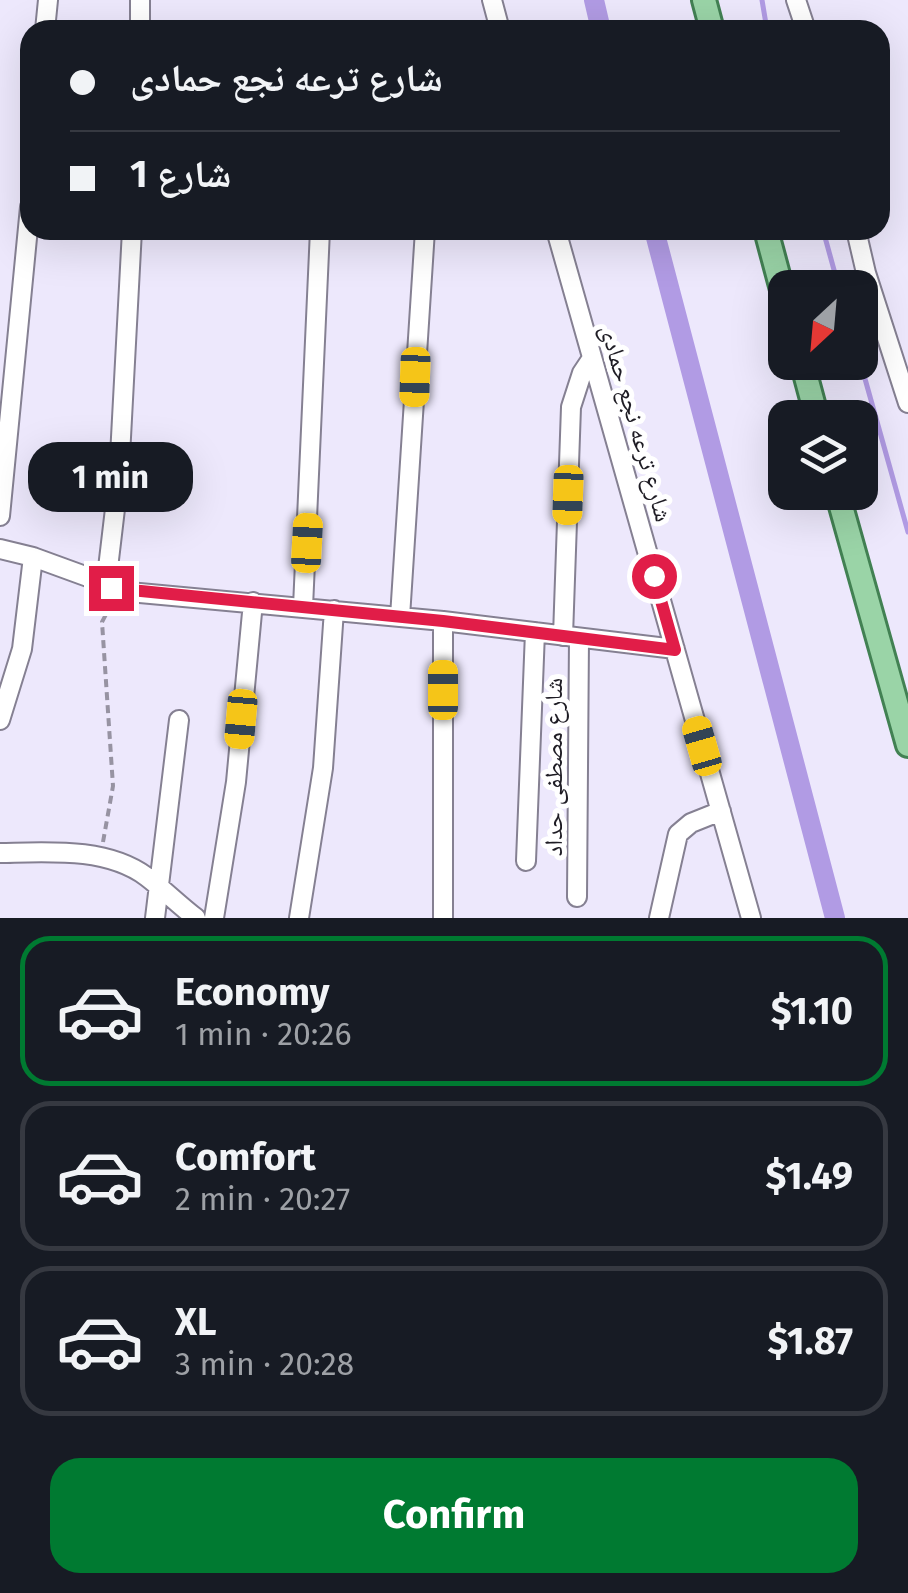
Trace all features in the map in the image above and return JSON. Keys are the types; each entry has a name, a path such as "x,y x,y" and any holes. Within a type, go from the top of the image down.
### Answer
{"main road":[{"path":"769,240 777,270"},
{"path":"842,510 908,745"}],"street":[{"path":"0,516 27,240"},
{"path":"113,588 131,240"},
{"path":"303,607 320,240"},
{"path":"400,616 424,240"},
{"name":"شارع ترعه نجع حمادى","path":"559,240 751,918"},
{"path":"858,240 908,403"},
{"name":"شارع مصطفى حداد","path":"577,896 571,407 582,373 592,358"},
{"path":"0,549 33,557 113,588 400,616 675,650"},
{"path":"0,720 22,650 33,557"},
{"path":"214,918 236,782 253,602"},
{"path":"299,918 323,768 334,610"},
{"path":"443,621 444,918"},
{"path":"526,861 535,632"},
{"path":"154,918 179,720"},
{"path":"659,918 678,834 691,822 721,811"},
{"path":"0,853 99,856 137,871 196,918"}],"path":[{"path":"99,856 108,828 113,786 102,622 113,588"}],"waterway":[{"path":"594,0 599,20"},
{"path":"762,0 765,20"},
{"path":"657,240 835,918"},
{"path":"826,240 834,270"},
{"path":"865,380 908,532"}],"route":[{"path":"111,588 443,621 675,650 654,576"}]}
